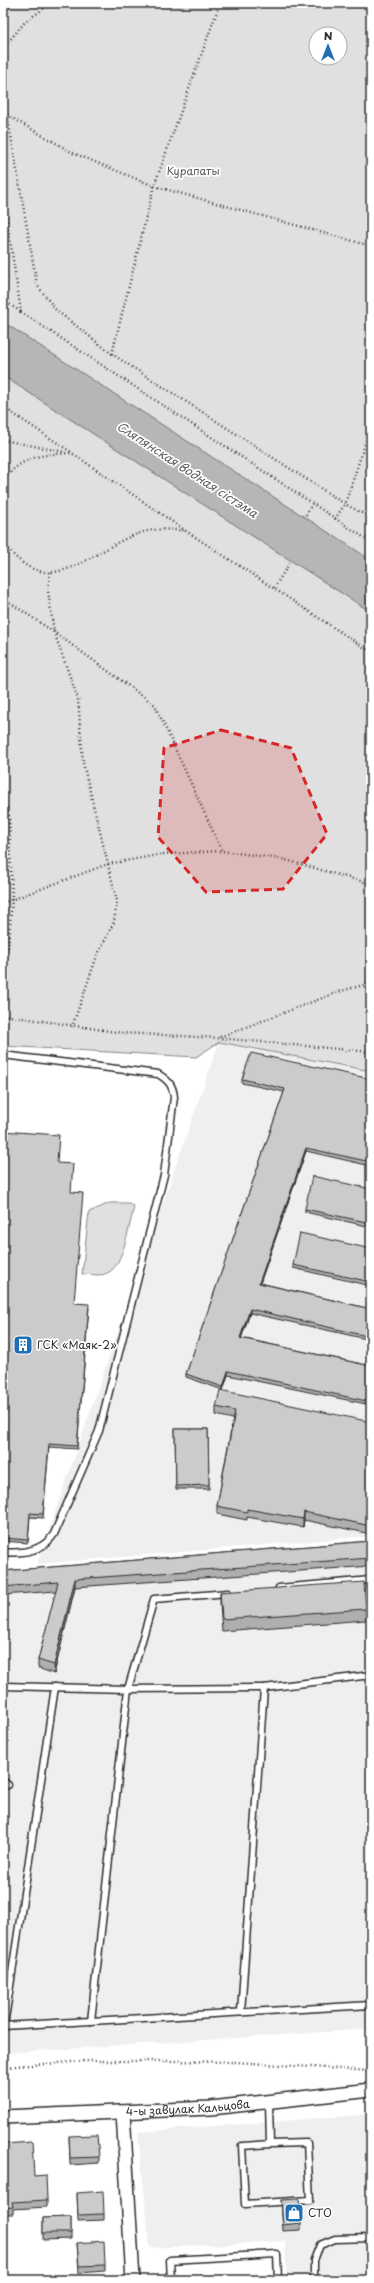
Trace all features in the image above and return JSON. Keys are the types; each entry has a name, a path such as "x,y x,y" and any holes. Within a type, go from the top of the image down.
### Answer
{"street":[{"name":"4-ы завулак Кальцова","path":"3,2117 211,2108 371,2090"},
{"path":"123,2113 133,2280"}],"lane":[{"path":"3,1055 158,1074 167,1079 173,1088 174,1097 164,1175 98,1431 54,1534 48,1543 33,1550 3,1552"},
{"path":"270,1589 371,1580"},
{"path":"91,2021 128,1689 154,1599 239,1592"},
{"path":"3,1686 128,1689 264,1688 371,1674"},
{"path":"56,1687 4,2026 371,2005"},
{"path":"241,2012 264,1688"},
{"path":"3,1781 8,1785"},
{"path":"269,2102 270,2144"},
{"path":"307,2142 310,2200 245,2204 242,2146 270,2144 307,2142"},
{"path":"314,2280 314,2260 320,2245 335,2240 371,2238"},
{"path":"171,2280 170,2260 277,2254 278,2280"}],"path":[{"path":"3,35 9,3"},
{"path":"3,48 26,21 52,3"},
{"path":"112,354 154,186 220,3"},
{"path":"3,90 37,285 56,310 112,354 345,504 371,518"},
{"path":"7,115 73,153 154,186 371,246"},
{"path":"3,193 21,312"},
{"path":"3,224 8,226"},
{"path":"3,300 371,542"},
{"path":"3,407 186,531 371,652"},
{"path":"335,519 345,504 371,426"},
{"path":"3,440 72,453"},
{"path":"3,482 16,466 31,457 72,453"},
{"path":"306,515 312,504"},
{"path":"3,542 16,559 26,565 50,572 64,570 80,565 116,544 140,533 168,529 186,531"},
{"path":"274,588 288,564"},
{"path":"50,572 48,591 54,632 78,700 83,762 116,901 116,913 96,956 72,1027"},
{"path":"3,598 54,632 155,705 222,851"},
{"path":"3,796 9,814 12,900 3,1007"},
{"path":"3,903 108,864 164,854 222,851 282,859 371,884"},
{"path":"219,1038 341,991 371,983"},
{"path":"3,1015 72,1027 123,1033 219,1038 371,1052"},
{"path":"3,2067 85,2060 258,2064 371,2071"}],"highlighted area":[{"path":"221,730 291,748 327,834 283,889 206,892 158,837 164,748"}],"shaded area":[{"path":"219,1042 371,1071 371,1536 37,1564"},
{"path":"371,1549 371,2029 3,2053 3,1579"},
{"path":"371,2114 371,2280 287,2280 285,2241 150,2248 138,2132"}],"green space":[{"name":"Курапаты","path":"3,3 371,3 371,560 3,322"},
{"path":"3,376 371,612 371,1071 219,1042 196,1057 3,1046"},
{"path":"110,1203 129,1203 134,1207 122,1252 114,1268 106,1274 82,1274 89,1212"}],"water":[{"name":"Сляпянская водная сістэма","path":"3,322 371,560 371,612 3,376"}],"building":[{"path":"251,1053 371,1079 371,1162 306,1148 259,1283 371,1309 371,1337 250,1309 240,1338 371,1366 371,1402 228,1371 223,1387 186,1374 285,1089 242,1079"},
{"name":"ГСК «Маяк-2»","path":"3,1131 59,1135 57,1163 73,1164 71,1192 83,1193 74,1303 89,1304 77,1446 49,1444 43,1514 30,1513 28,1540 3,1538"},
{"path":"312,1176 371,1189 371,1223 305,1209"},
{"path":"300,1233 371,1249 371,1282 293,1265"},
{"path":"220,1390 371,1422 371,1526 304,1512 303,1519 247,1509 247,1512 217,1506 235,1411 216,1407"},
{"path":"175,1429 208,1429 209,1485 176,1486"},
{"path":"371,1541 371,1558 75,1579 54,1665 38,1660 58,1582 3,1587 3,1571"},
{"path":"364,1582 366,1609 222,1619 220,1592"},
{"path":"97,2135 99,2157 70,2158 69,2136"},
{"path":"32,2142 34,2176 46,2175 47,2200 12,2202 13,2207 3,2208 3,2144"},
{"path":"103,2191 104,2214 78,2215 77,2193"},
{"path":"299,2199 301,2223 283,2225 281,2200"},
{"path":"71,2217 71,2233 43,2233 43,2218"},
{"path":"104,2241 105,2265 79,2266 77,2243"}],"place":[{"name":"ГСК «Маяк-2»","path":"23,1345"},
{"name":"СТО","path":"294,2213"}]}
